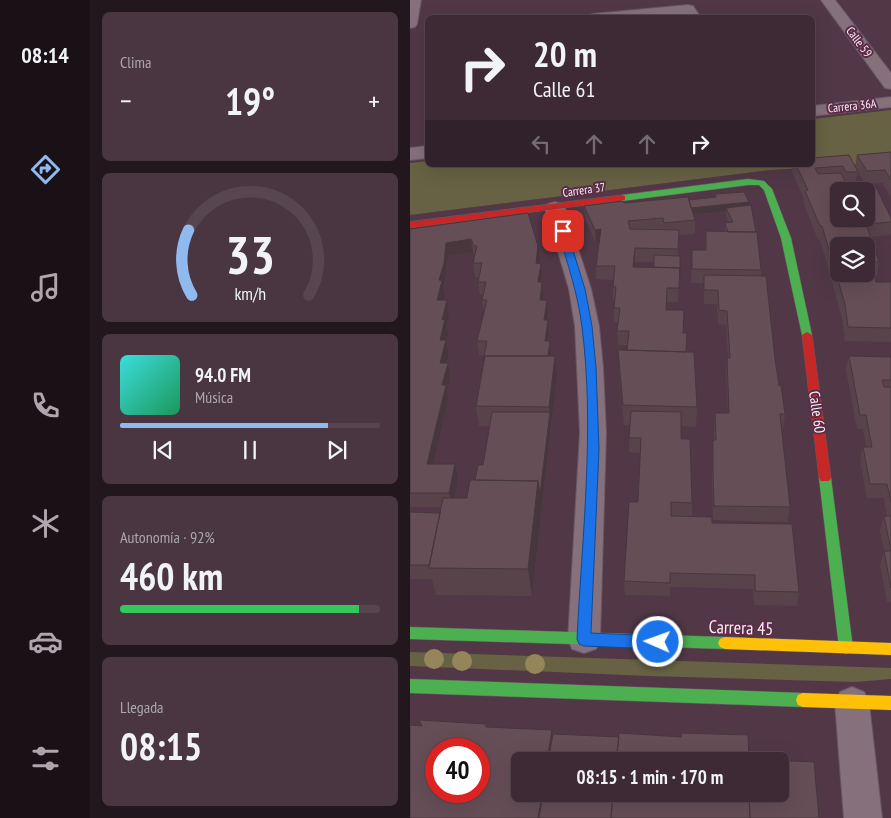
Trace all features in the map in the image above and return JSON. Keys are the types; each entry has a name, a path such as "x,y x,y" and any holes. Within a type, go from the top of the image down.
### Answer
{"street":[{"path":"410,24 414,0"},
{"name":"Calle 59","path":"828,0 891,84"},
{"path":"651,15 691,13"},
{"name":"Carrera 36A","path":"815,111 891,102"},
{"path":"410,154 425,152"},
{"name":"Carrera 37","path":"410,225 556,208 748,182 761,183"},
{"name":"Calle 60","path":"761,183 768,189 786,238 800,297 809,348 846,648"},
{"path":"556,208 580,289 587,326 590,368 593,433 584,639"},
{"name":"Carrera 45","path":"410,633 891,650"},
{"path":"410,686 891,703"},
{"path":"852,703 863,818"}],"shaded area":[{"path":"891,110 891,163 770,170 410,215 410,163 425,161 425,167 815,167 815,119"},
{"path":"410,652 891,668 891,679 855,682 410,666"}],"building":[{"path":"891,152 891,180 885,170 867,171 857,155"},
{"path":"849,155 858,172 846,172 843,166 815,168 818,174 841,173 845,182 830,182 830,227 867,227 870,237 830,237 830,253 822,226 820,226 805,191 808,190 797,167 815,167 815,158"},
{"path":"875,187 891,218 891,222 875,223"},
{"path":"744,192 749,202 691,208 689,200 716,197 715,194"},
{"path":"688,197 695,220 664,223 663,218 628,221 630,229 679,230 678,249 635,248 633,267 680,268 679,288 667,288 666,310 684,310 683,333 687,333 686,352 627,350 629,331 617,331 620,308 614,308 616,287 613,286 615,266 596,266 601,229 595,230 584,206 623,201 624,203"},
{"path":"751,205 756,232 728,232 725,223 733,222 726,208"},
{"path":"528,213 538,246 536,263 541,264 538,282 542,282 540,300 547,300 544,320 548,320 545,341 550,341 548,356 485,356 483,361 487,341 477,341 487,300 482,300 486,282 478,282 482,263 473,263 477,246 474,246 471,239 446,243 444,263 439,280 442,281 437,300 447,300 440,340 446,340 440,363 448,363 442,385 446,385 427,464 455,464 449,493 410,493 410,229"},
{"path":"706,231 757,232 761,270 692,269 692,250 706,250"},
{"path":"875,250 879,262 875,262"},
{"path":"654,255 680,256 680,268 654,267"},
{"path":"704,275 766,276 775,359 785,414 780,414 790,507 714,506 713,440 716,440 715,413 729,413 727,358 730,358 727,311 719,310 718,290 704,290"},
{"path":"875,279 876,282 891,282 891,328 848,327 845,304 839,282 875,282"},
{"path":"618,350 694,352 697,407 623,405"},
{"path":"485,356 555,356 549,407 476,406"},
{"path":"849,356 891,357 891,380 882,380 884,387 891,387 891,502 887,484 870,484 863,447 872,447 866,415 860,415"},
{"path":"631,411 681,412 681,439 690,439 692,503 671,502 671,516 712,517 712,523 792,524 799,592 755,591 755,575 670,573 670,583 624,581 629,502 638,502 641,438 629,438"},
{"path":"492,412 550,412 540,494 538,481 475,480 478,465 483,465"},
{"path":"470,480 538,481 528,569 429,568 443,498 467,498"},
{"path":"410,512 440,513 429,565 410,565"},
{"path":"884,516 891,516 891,551"},
{"path":"884,551 891,551 891,588"},
{"path":"419,720 486,724 486,727 552,730 548,752 511,752 511,802 541,802 538,818 410,818 410,725 422,726"},
{"path":"619,733 681,737 682,733 748,735 749,752 617,752"},
{"path":"553,734 619,737 617,752 550,752"},
{"path":"789,761 814,762 819,818 750,818 749,802 789,802"},
{"path":"542,802 612,802 611,818 539,818"},
{"path":"612,802 749,802 750,818 611,818"}],"traffic: fast":[{"path":"622,198 748,182 761,183 768,189 786,238 807,335"},
{"path":"825,478 846,648"},
{"path":"410,633 725,643"},
{"path":"410,686 803,700"}],"traffic: slow":[{"path":"725,643 891,649"},
{"path":"803,700 891,703"}],"traffic: jam":[{"path":"410,225 622,198"},
{"path":"807,335 825,478"}],"route":[{"path":"563,231 580,289 587,326 590,368 593,449 584,639 658,642"}]}
